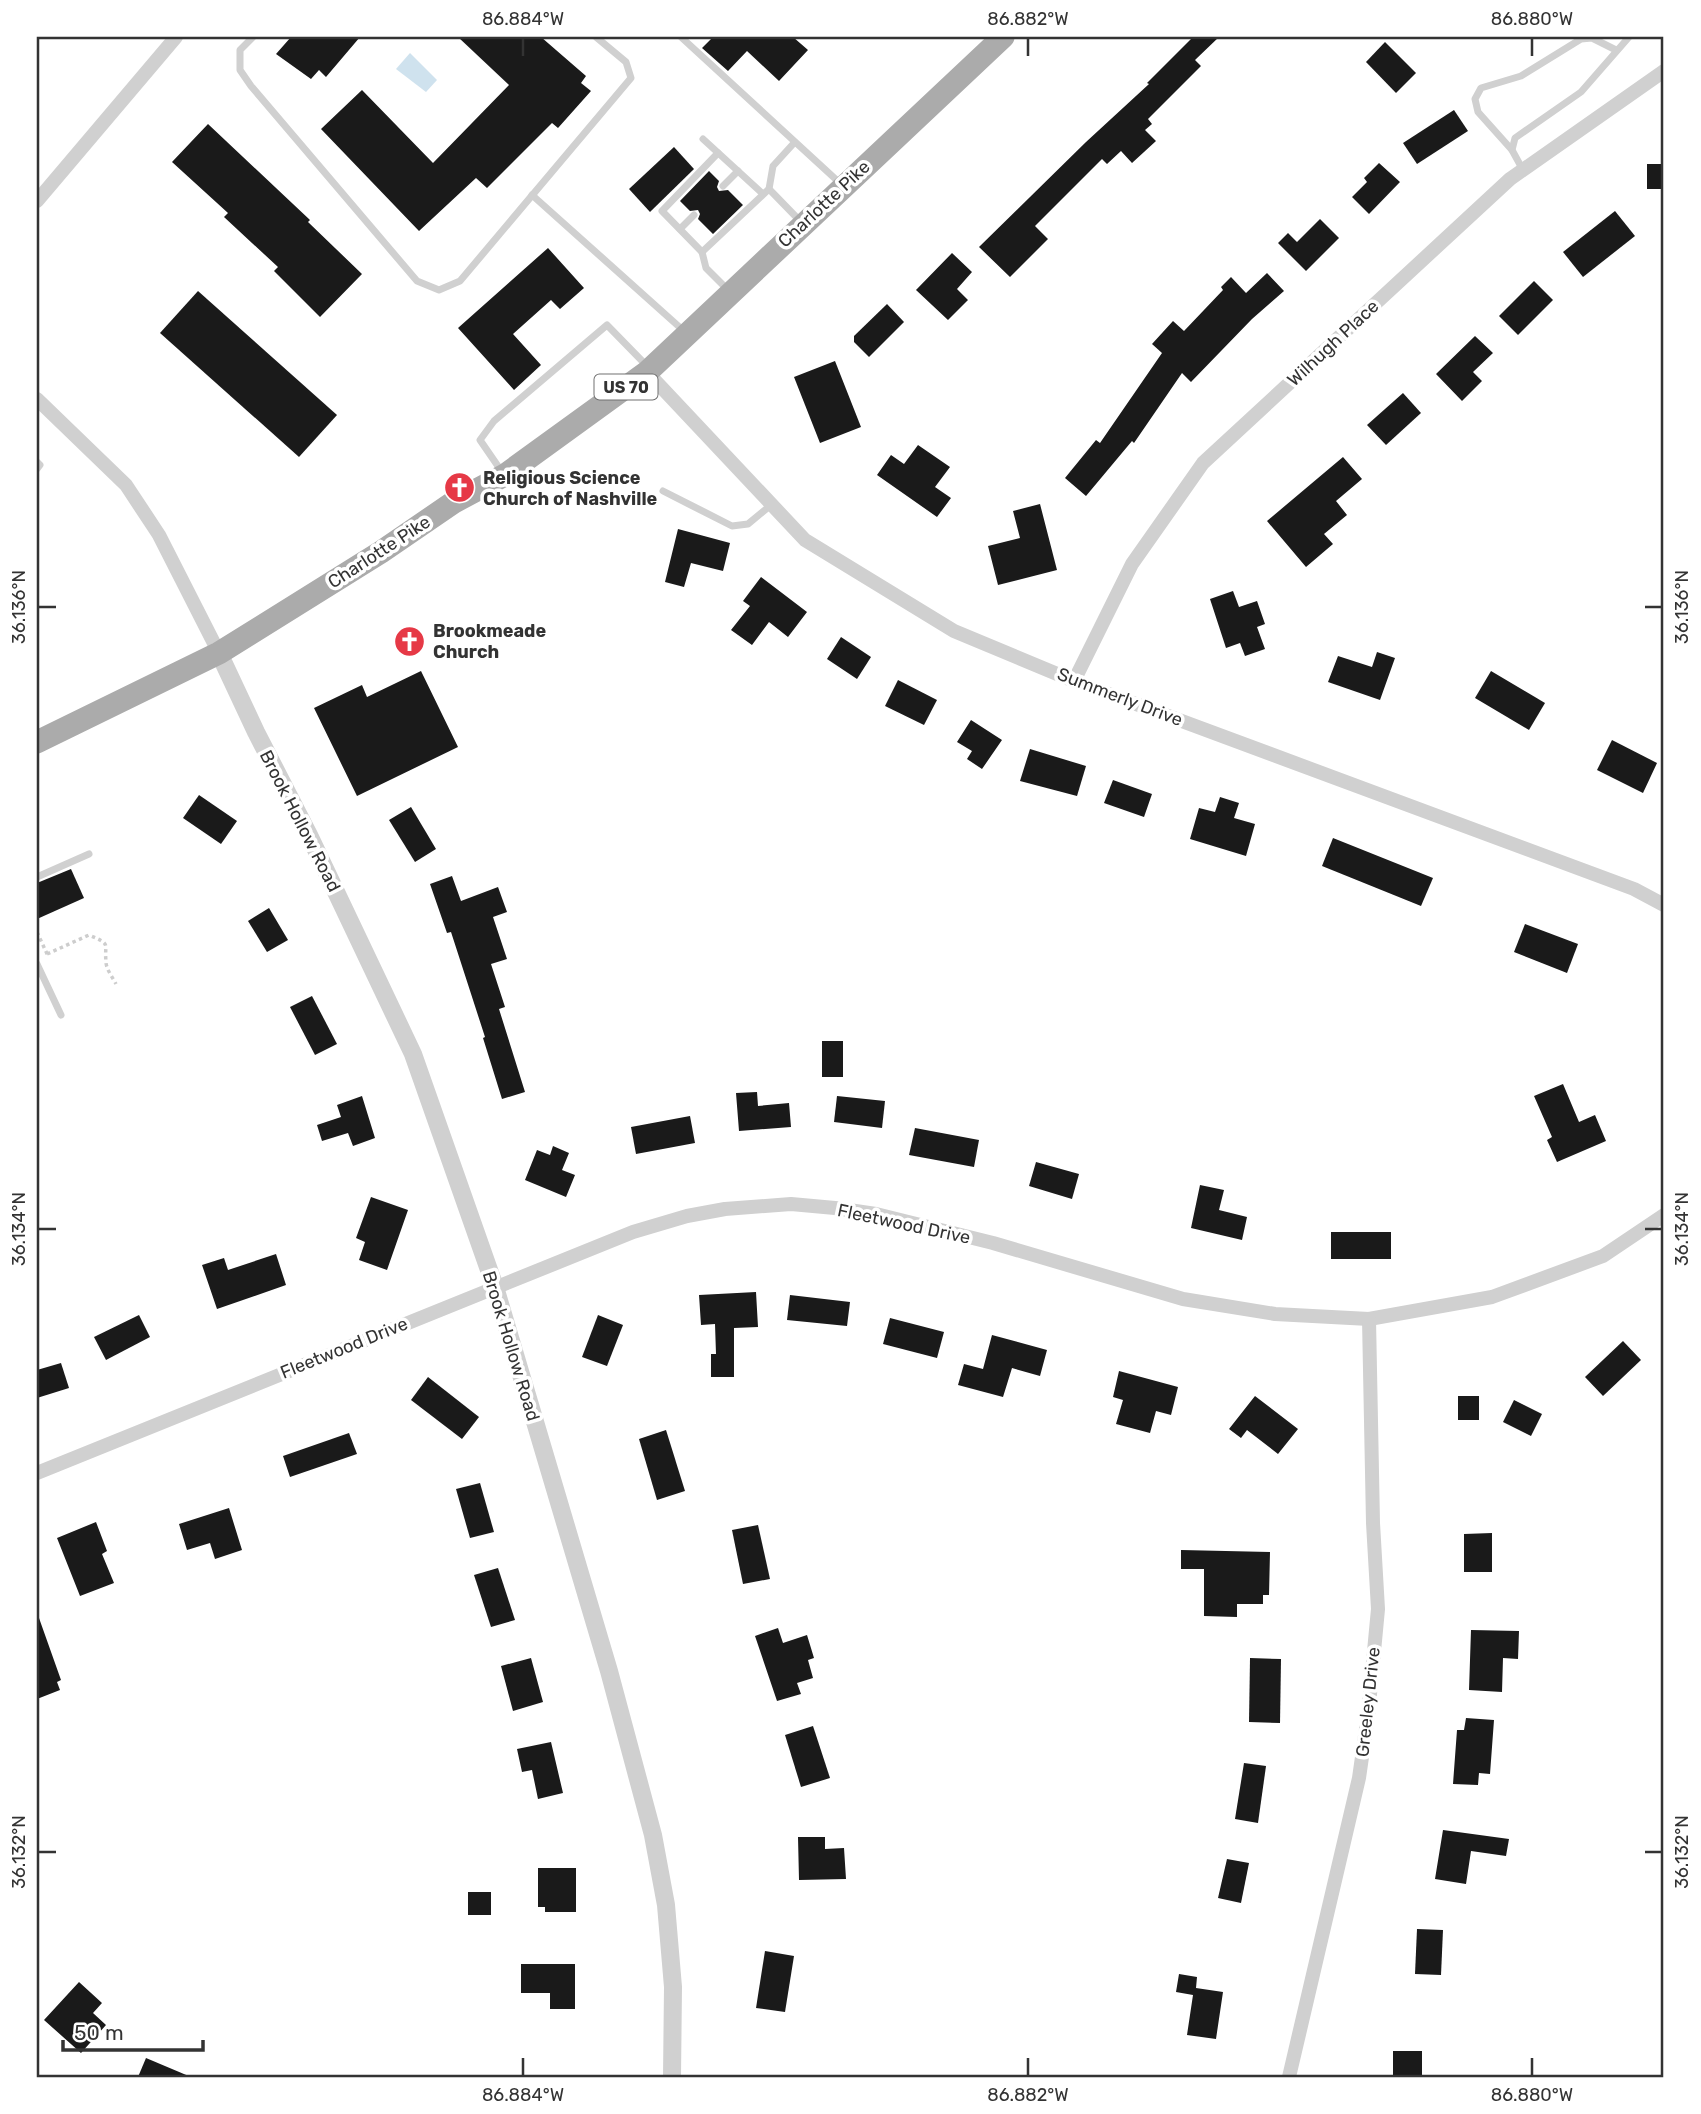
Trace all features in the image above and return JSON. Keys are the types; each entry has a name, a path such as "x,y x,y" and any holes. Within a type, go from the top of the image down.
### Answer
{"main road":[{"name":"Charlotte Pike","path":"37,742 219,653 381,552 454,502 505,475 649,370 993,40"}],"street":[{"path":"37,201 176,37"},
{"name":"Wilhugh Place","path":"1074,681 1132,564 1203,463 1499,188 1664,71"},
{"name":"Summerly Drive","path":"649,370 805,540 954,631 1074,681 1634,889 1664,905"},
{"path":"37,399 126,485 159,535 219,653"},
{"name":"Brook Hollow Road","path":"219,653 413,1054 495,1287 609,1671 653,1835 666,1905 673,1987 672,2077"},
{"name":"Fleetwood Drive","path":"37,1473 633,1231 725,1209 792,1205 876,1214 993,1243 1183,1299 1275,1314 1369,1319 1492,1297 1603,1256 1664,1215"},
{"name":"Greeley Drive","path":"1289,2077 1359,1778 1368,1715 1378,1609 1369,1319"}],"lane":[{"path":"253,37 240,50 240,69 250,86 417,281 439,290 460,281 631,78 626,62 596,37"},
{"path":"681,37 842,186"},
{"path":"1512,149 1515,138 1581,92 1629,37"},
{"path":"1522,170 1512,149 1478,113 1475,99 1481,88 1521,76 1581,39 1592,38 1616,50"},
{"path":"703,139 803,224"},
{"path":"702,252 766,191 773,166 794,143"},
{"path":"718,153 662,211 702,252 706,268 731,292"},
{"path":"723,186 738,171"},
{"path":"532,195 687,333"},
{"path":"680,229 694,215"},
{"path":"505,475 480,440 494,421 607,325 649,370"},
{"path":"37,462 40,465 37,469"},
{"path":"663,491 732,526 748,524 771,505"},
{"path":"37,877 89,854"},
{"path":"37,964 61,1015"}],"path":[{"path":"37,932 53,966"},
{"path":"47,954 89,935 103,941 107,948 106,963 116,984"}],"water":[{"path":"410,53 437,80 426,92 396,69"}],"building":[{"path":"291,37 360,37 326,77 319,70 311,79 276,54"},
{"path":"458,37 541,37 586,76 581,83 591,91 558,128 552,123 487,188 476,178 419,231 321,129 362,90 433,163 509,85"},
{"path":"713,37 793,37 808,50 779,81 747,51 728,71 702,48"},
{"path":"1193,37 1219,37 1195,60 1201,66 1148,119 1152,124 1145,130 1156,141 1132,163 1121,151 1107,164 1102,159 1035,226 1048,239 1010,277 979,247 1149,84 1147,83"},
{"path":"1385,42 1416,73 1396,93 1366,62"},
{"path":"1454,110 1468,131 1417,164 1403,143"},
{"path":"208,124 310,220 308,222 362,274 320,317 274,271 278,267 224,217 228,213 172,162"},
{"path":"674,147 694,169 650,212 629,189"},
{"path":"1379,163 1400,182 1369,214 1352,197 1367,182 1364,178"},
{"path":"1647,164 1664,164 1664,189 1647,189"},
{"path":"709,171 719,181 719,191 728,190 743,205 713,234 698,219 698,210 690,211 680,201"},
{"path":"1615,211 1635,236 1583,277 1563,252"},
{"path":"1320,219 1339,238 1306,271 1278,243 1288,233 1297,242"},
{"path":"548,248 584,288 560,309 551,300 513,334 541,365 514,390 458,328"},
{"path":"952,253 972,272 957,289 968,300 948,320 916,290"},
{"path":"1267,273 1284,291 1252,319 1191,382 1182,373 1134,443 1132,441 1086,496 1065,478 1096,440 1100,443 1162,353 1152,344 1173,321 1184,331 1223,290 1221,287 1231,277 1246,293"},
{"path":"1534,281 1553,300 1518,335 1499,316"},
{"path":"198,291 337,415 299,457 160,333"},
{"path":"887,304 904,322 869,357 854,342 854,336"},
{"path":"1475,336 1493,353 1473,372 1482,381 1462,401 1436,374"},
{"path":"835,361 861,427 820,443 794,377"},
{"path":"1403,393 1421,413 1386,445 1367,425"},
{"path":"918,445 950,467 935,487 951,498 937,517 877,475 891,455 904,464"},
{"path":"1343,457 1362,479 1336,501 1347,515 1324,534 1333,544 1306,567 1267,521"},
{"path":"1040,504 1057,570 998,585 988,546 1020,538 1013,511"},
{"path":"678,529 730,543 723,571 691,563 684,587 665,582"},
{"path":"761,577 807,612 788,637 769,622 752,645 731,630 750,606 743,601"},
{"path":"1233,591 1239,607 1257,601 1265,624 1257,627 1265,649 1245,656 1240,643 1226,648 1210,599"},
{"path":"841,637 871,657 857,679 827,659"},
{"path":"1377,652 1395,658 1380,700 1328,682 1338,656 1372,667"},
{"path":"421,671 458,747 357,796 314,708 362,685 367,697"},
{"path":"1491,671 1545,703 1529,730 1475,698"},
{"path":"898,680 937,700 924,725 885,706"},
{"path":"971,720 1002,740 982,769 967,759 972,751 957,742"},
{"path":"1612,740 1657,763 1643,793 1597,770"},
{"path":"1030,749 1086,766 1077,796 1020,781"},
{"path":"1113,780 1152,794 1144,817 1104,803"},
{"path":"199,795 237,821 221,844 183,818"},
{"path":"1220,797 1239,803 1234,818 1255,824 1246,856 1190,839 1199,808 1215,812"},
{"path":"411,807 436,849 415,862 389,820"},
{"path":"1333,838 1433,878 1421,906 1322,866"},
{"path":"71,869 84,898 37,919 37,883"},
{"path":"452,876 461,901 498,887 507,912 493,917 507,959 491,964 505,1007 499,1009 525,1092 502,1099 451,932 447,933 430,884"},
{"path":"269,908 288,940 267,952 248,921"},
{"path":"1525,924 1578,944 1567,973 1514,952"},
{"path":"312,996 337,1044 315,1055 290,1007"},
{"path":"822,1041 843,1041 843,1077 822,1077"},
{"path":"1563,1084 1579,1122 1595,1115 1606,1141 1557,1162 1547,1140 1552,1137 1534,1096"},
{"path":"757,1092 758,1106 789,1103 791,1127 739,1131 736,1093"},
{"path":"362,1096 375,1138 353,1146 348,1133 322,1141 317,1125 341,1117 337,1105"},
{"path":"837,1096 885,1101 882,1128 834,1122"},
{"path":"690,1116 695,1143 636,1154 631,1127"},
{"path":"915,1128 979,1140 974,1167 909,1155"},
{"path":"553,1146 569,1153 562,1170 575,1175 566,1197 525,1180 537,1150 550,1155"},
{"path":"1036,1162 1079,1174 1072,1199 1029,1186"},
{"path":"1200,1185 1224,1190 1219,1210 1247,1217 1242,1240 1191,1228"},
{"path":"371,1197 408,1210 387,1270 359,1260 365,1242 356,1238"},
{"path":"1331,1232 1391,1232 1391,1259 1331,1259"},
{"path":"276,1254 286,1285 217,1309 202,1265 224,1258 228,1270"},
{"path":"756,1292 758,1327 734,1328 734,1377 711,1377 711,1354 716,1354 715,1324 701,1325 699,1295"},
{"path":"790,1295 850,1302 847,1326 787,1320"},
{"path":"139,1315 150,1337 106,1360 94,1337"},
{"path":"598,1315 623,1325 607,1366 582,1357"},
{"path":"890,1318 944,1332 937,1358 883,1344"},
{"path":"992,1335 1047,1350 1040,1376 1012,1368 1003,1397 958,1385 964,1364 983,1369"},
{"path":"1623,1341 1641,1360 1603,1396 1585,1377"},
{"path":"61,1363 69,1388 37,1398 37,1370"},
{"path":"1119,1371 1178,1387 1171,1415 1156,1411 1150,1433 1116,1424 1123,1400 1113,1397"},
{"path":"428,1377 479,1417 462,1439 411,1400"},
{"path":"1255,1396 1298,1429 1278,1454 1247,1430 1241,1438 1229,1429"},
{"path":"1458,1396 1479,1396 1479,1420 1458,1420"},
{"path":"1514,1400 1542,1414 1531,1436 1503,1422"},
{"path":"666,1430 685,1491 657,1500 639,1439"},
{"path":"349,1433 357,1454 290,1477 283,1456"},
{"path":"480,1483 494,1532 470,1538 456,1489"},
{"path":"229,1508 242,1550 215,1559 210,1543 187,1550 179,1524"},
{"path":"96,1522 107,1551 102,1554 114,1583 80,1596 57,1538"},
{"path":"758,1525 770,1579 743,1584 732,1530"},
{"path":"1492,1533 1492,1572 1464,1572 1464,1534"},
{"path":"1181,1550 1270,1552 1269,1595 1263,1595 1263,1604 1237,1604 1237,1617 1204,1616 1204,1569 1181,1569"},
{"path":"498,1568 515,1620 491,1627 474,1575"},
{"path":"39,1618 61,1680 57,1682 60,1690 37,1699 37,1619"},
{"path":"778,1628 783,1643 807,1635 814,1658 808,1660 813,1678 797,1683 801,1694 777,1701 755,1636"},
{"path":"1471,1630 1519,1631 1518,1659 1503,1658 1502,1692 1469,1690"},
{"path":"531,1658 543,1702 513,1711 501,1666"},
{"path":"1250,1658 1281,1659 1280,1723 1249,1722"},
{"path":"1466,1718 1494,1720 1490,1774 1479,1773 1478,1785 1453,1784 1457,1730 1464,1730"},
{"path":"813,1726 830,1778 801,1787 785,1735"},
{"path":"551,1742 563,1793 538,1799 532,1770 522,1772 517,1749"},
{"path":"1244,1763 1266,1766 1258,1823 1235,1819"},
{"path":"1443,1830 1509,1839 1506,1856 1471,1851 1466,1884 1435,1879"},
{"path":"798,1837 825,1837 825,1849 844,1848 846,1879 799,1880"},
{"path":"1227,1859 1249,1863 1241,1903 1218,1898"},
{"path":"538,1868 576,1868 576,1912 545,1912 545,1907 538,1907"},
{"path":"468,1892 491,1892 491,1915 468,1915"},
{"path":"1417,1929 1443,1930 1441,1975 1415,1974"},
{"path":"765,1951 794,1956 785,2012 756,2008"},
{"path":"521,1964 575,1964 575,2009 550,2009 550,1993 521,1993"},
{"path":"1179,1974 1197,1977 1196,1988 1223,1992 1216,2039 1187,2035 1193,1995 1176,1992"},
{"path":"79,1982 102,2003 93,2013 106,2025 81,2053 44,2020"},
{"path":"1393,2051 1422,2051 1422,2077 1393,2077"},
{"path":"146,2058 191,2077 138,2077"}],"place":[{"name":"Religious Science Church of Nashville","path":"460,488"},
{"name":"Brookmeade Church","path":"410,641"}]}
